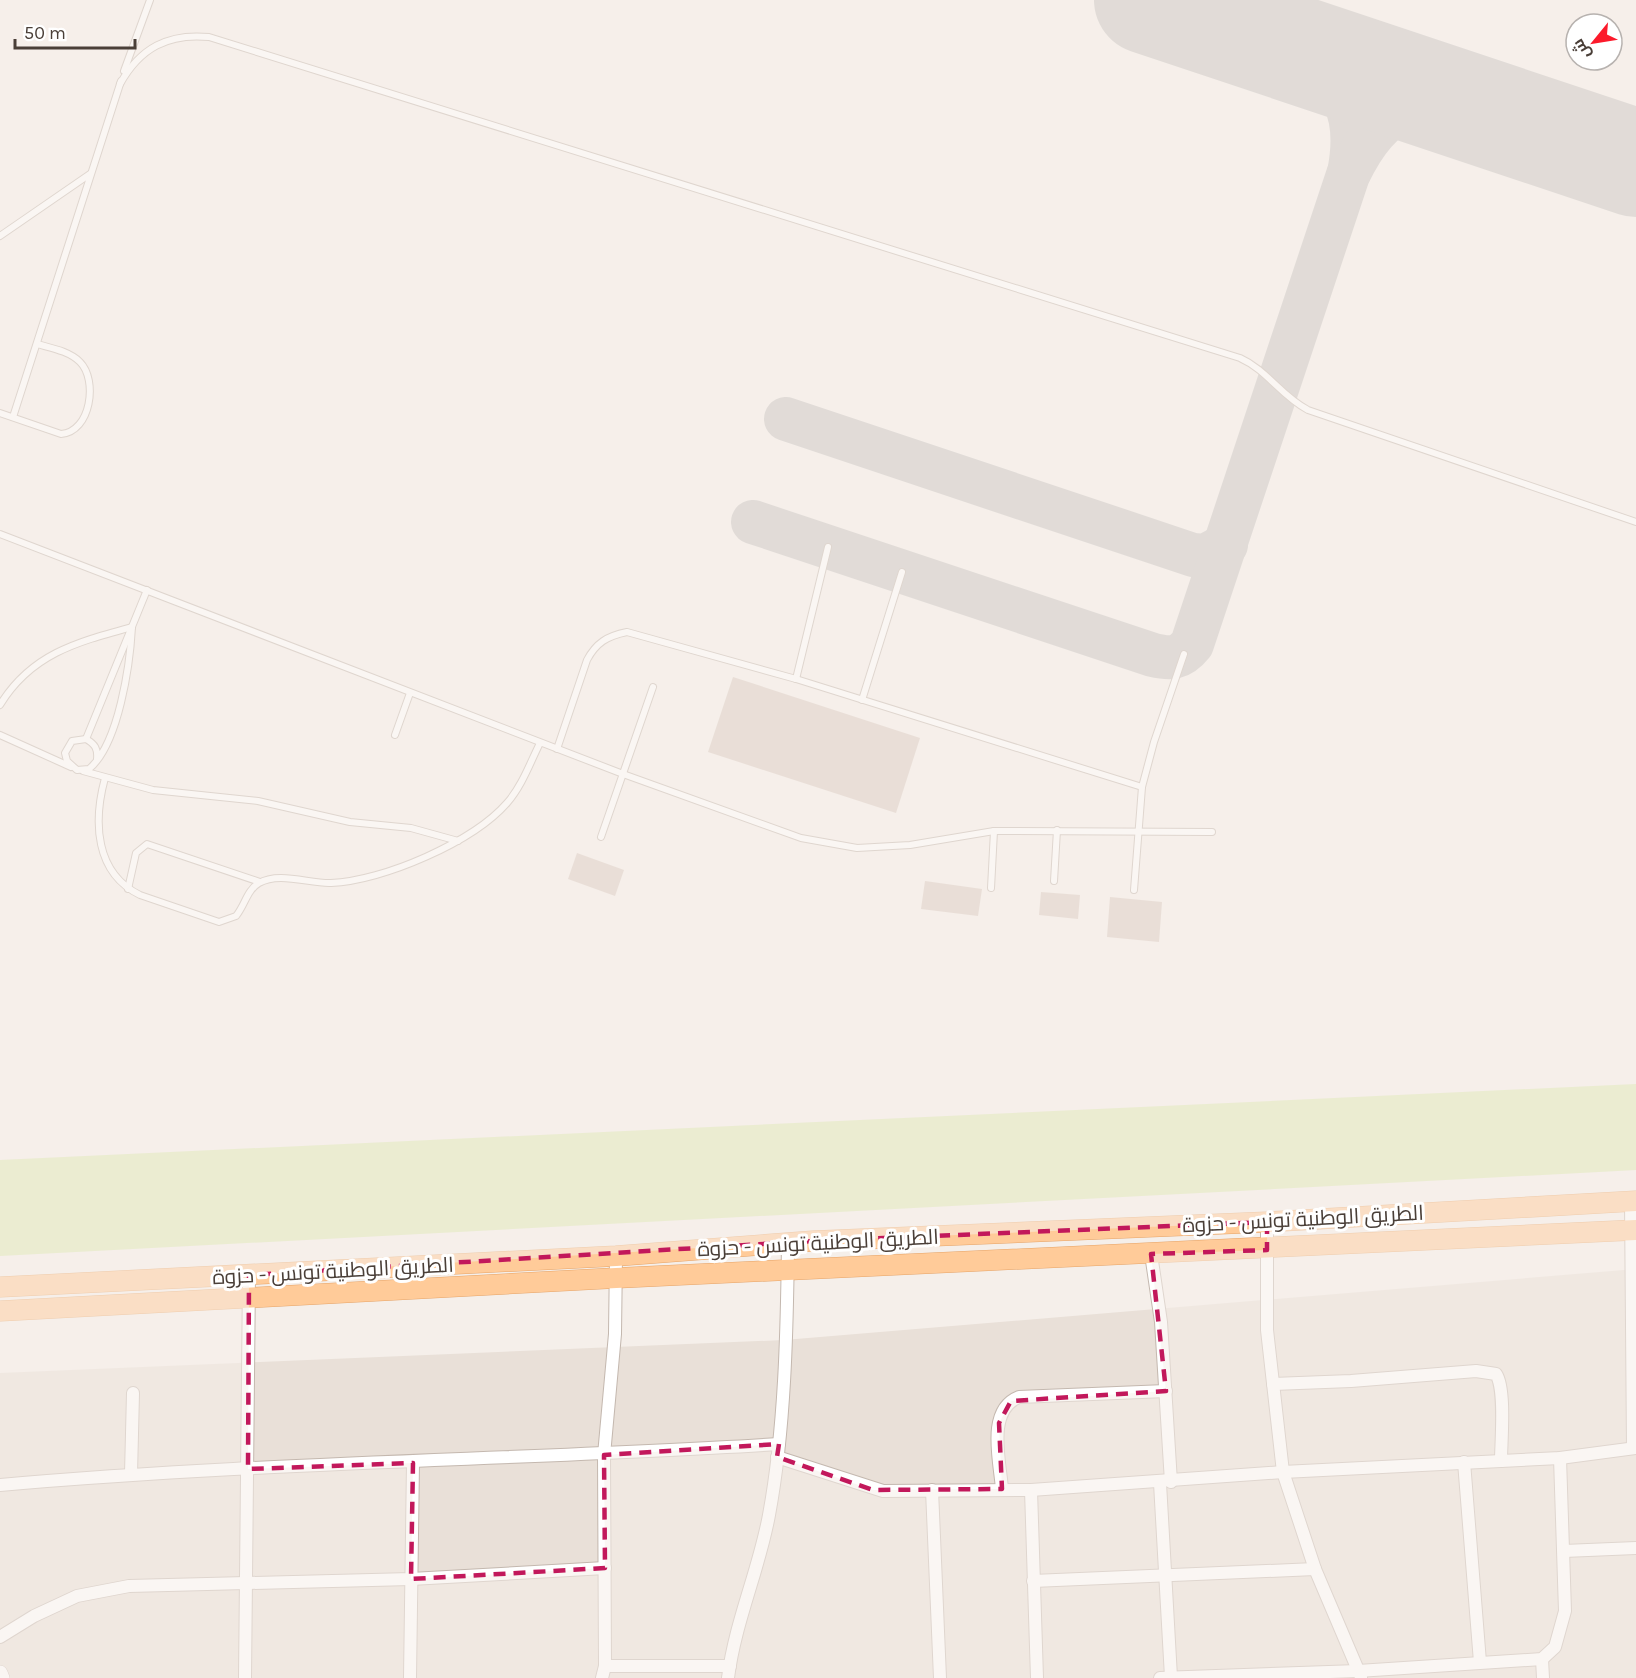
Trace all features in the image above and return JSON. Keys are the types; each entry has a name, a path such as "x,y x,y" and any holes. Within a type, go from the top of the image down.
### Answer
{"main road":[{"name":"الطريق الوطنية تونس - حزوة","path":"0,1287 616,1256 788,1243 1267,1222 1633,1201"},
{"name":"الطريق الوطنية تونس - حزوة","path":"0,1311 249,1300 616,1278 1267,1250 1634,1230"}],"street":[{"path":"0,1485 131,1474 604,1455 778,1451 873,1490 1030,1490 1560,1458 1634,1448 1633,1201"},
{"path":"1267,1222 1267,1330 1283,1473 1316,1569 1360,1674"},
{"path":"616,1256 615,1334 604,1455 603,1672 729,1672 769,1516 778,1451 788,1243"},
{"path":"1151,1254 1166,1391 1165,1678 1360,1674 1480,1662 1542,1659 1555,1647 1565,1611 1560,1458"},
{"path":"245,1678 249,1275"},
{"path":"1273,1384 1351,1382 1476,1371 1496,1374 1500,1380 1501,1391 1501,1461"},
{"path":"1002,1489 999,1423 1001,1411 1011,1401 1019,1397 1166,1391"},
{"path":"131,1474 133,1393"},
{"path":"1464,1462 1480,1662"},
{"path":"410,1678 413,1463"},
{"path":"932,1490 940,1678"},
{"path":"1030,1490 1037,1678"},
{"path":"1564,1551 1636,1548"},
{"path":"0,1637 55,1605 98,1591 165,1583 247,1584 411,1579 605,1568"},
{"path":"1033,1581 1316,1569"},
{"path":"1542,1659 1543,1678"},
{"path":"0,1673 2,1678"}],"lane":[{"path":"13,417 90,174 150,0"},
{"path":"120,84 135,62 156,45 173,38 209,37 1239,358 1262,371 1286,397 1308,410 1636,522"},
{"path":"0,236 90,174"},
{"path":"0,413 61,434 69,434 80,425 88,402 90,381 82,363 66,353 37,344"},
{"path":"0,534 540,743 772,830 830,845 884,848 994,831 1212,832"},
{"path":"796,679 828,547"},
{"path":"862,699 902,572"},
{"path":"86,738 147,590"},
{"path":"0,705 18,678 40,662 85,642 132,627"},
{"path":"83,771 89,769 97,759 123,696 131,650 132,627"},
{"path":"557,749 593,648 614,634 639,634 862,699 1142,787"},
{"path":"1134,890 1142,787 1154,742 1184,654"},
{"path":"601,837 653,687"},
{"path":"395,735 410,693"},
{"path":"0,735 71,767 105,778 177,794 258,801 350,822 411,828 458,841"},
{"path":"71,767 65,753 72,741 86,738 94,743 98,751 97,759"},
{"path":"128,889 136,853 147,844 260,882 281,878 330,883 355,880 387,871 458,841 491,819 508,802 522,782 540,743"},
{"path":"105,778 99,805 101,846 110,870 128,889 219,922 236,916 252,889 260,882"},
{"path":"1054,881 1057,830"},
{"path":"991,888 994,831"}],"highlighted area":[{"path":"1267,1222 1267,1250 1151,1254 1166,1391 1011,1401 999,1423 1002,1489 873,1490 777,1457 779,1444 604,1455 605,1568 411,1579 413,1463 248,1469 249,1275 813,1241"}],"shaded area":[{"path":"1636,1269 1636,1678 0,1678 0,1373 784,1340"}],"green space":[{"path":"1636,1084 1636,1170 0,1256 0,1160"}],"building":[{"path":"733,677 920,738 896,813 708,752"},
{"path":"577,853 624,870 615,896 568,879"},
{"path":"925,881 982,889 978,916 921,909"},
{"path":"1041,892 1080,895 1078,919 1039,915"},
{"path":"1110,897 1162,902 1159,942 1107,937"}],"taxiway":[{"path":"1291,48 1324,72 1344,100 1350,115 1352,133 1349,173"},
{"path":"753,522 1153,655 1175,657 1183,653 1192,644 1348,175 1367,142 1384,123 1394,116 1418,107 1465,107"},
{"path":"786,419 1193,555 1205,556 1226,545"}],"runway":[{"path":"1148,0 1636,163"}]}
